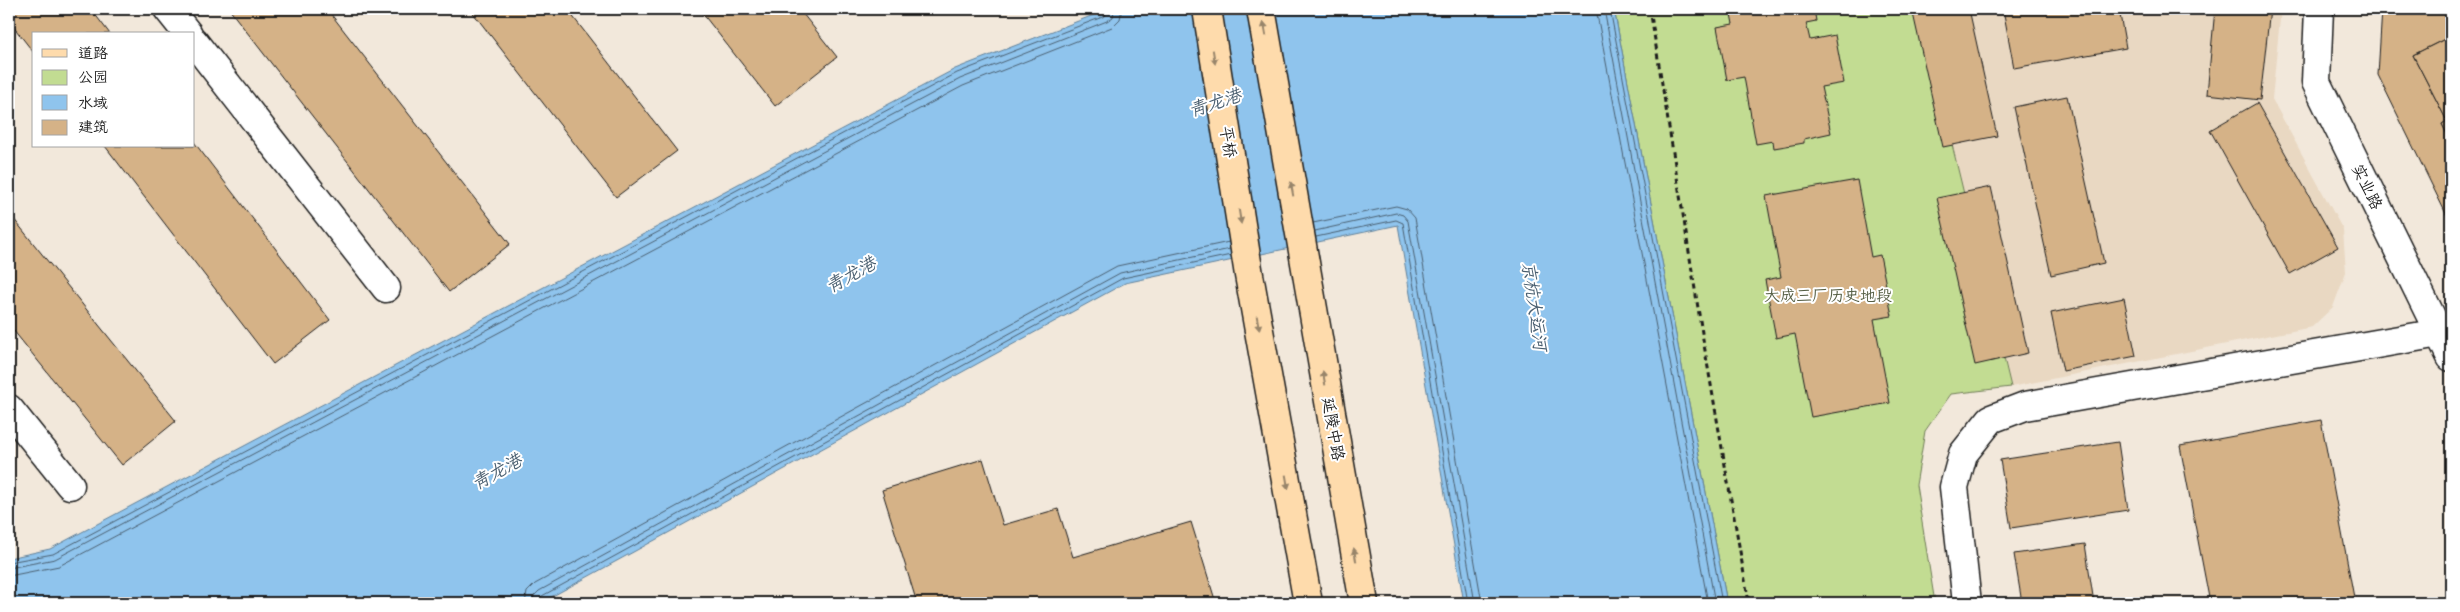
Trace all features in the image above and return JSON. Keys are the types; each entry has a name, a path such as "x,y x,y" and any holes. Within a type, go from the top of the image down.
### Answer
{"main road":[{"name":"平桥","path":"1207,9 1249,275 1308,603"},
{"name":"延陵中路","path":"1261,9 1364,603"}],"street":[{"path":"168,9 186,32"},
{"name":"实业路","path":"2319,9 2316,82 2451,357"},
{"path":"195,43 386,288"},
{"path":"1967,603 1954,487 1963,454 1991,419 2025,406 2439,333"},
{"path":"9,409 70,485"}],"path":[{"path":"1650,9 1705,349 1749,603"}],"shaded area":[{"path":"1919,9 2281,9 2272,99 2343,230 2346,272 2333,307 2312,327 2011,387"}],"green space":[{"name":"大成三厂历史地段","path":"1614,9 1919,9 2011,387 1951,394 1925,431 1916,485 1935,603 1727,603"}],"water":[{"path":"1109,9 1614,9 1727,603 1464,603 1398,225 1125,283 540,603 9,603 9,558 50,549 955,69"}],"building":[{"path":"9,9 91,9 108,32 32,32 32,50 9,21"},
{"path":"229,9 327,9 510,244 449,292"},
{"path":"470,9 567,9 677,151 616,197"},
{"path":"699,9 799,9 837,57 775,106"},
{"path":"1730,9 1814,9 1816,21 1806,23 1810,40 1835,35 1844,83 1821,87 1831,133 1804,139 1804,143 1774,148 1773,141 1756,144 1744,77 1727,80 1717,27 1733,24"},
{"path":"1912,9 1969,9 1997,136 1943,147"},
{"path":"2003,9 2119,9 2126,48 2014,68"},
{"path":"2215,9 2270,9 2260,100 2207,94"},
{"path":"2382,9 2443,9 2451,25 2451,36 2413,55 2447,121 2442,124 2451,142 2451,224 2378,75"},
{"path":"2451,36 2451,142 2442,124 2447,121 2413,55"},
{"path":"2067,96 2104,263 2051,275 2014,107"},
{"path":"2257,103 2338,247 2290,274 2210,130"},
{"path":"195,143 330,320 273,364 107,148 195,148"},
{"path":"1857,180 1871,257 1880,255 1892,316 1874,319 1890,403 1811,417 1795,334 1776,338 1765,280 1781,277 1766,196"},
{"path":"1991,187 2028,353 1975,365 1937,198"},
{"path":"9,213 176,421 122,465 9,325"},
{"path":"2124,298 2136,356 2063,371 2051,313"},
{"path":"2321,420 2355,603 2210,603 2180,446"},
{"path":"2118,442 2128,510 2011,528 2000,460"},
{"path":"983,459 1003,525 1058,509 1073,557 1191,522 1216,603 917,603 882,490"},
{"path":"2085,544 2094,603 2022,603 2014,554"}],"water label":[{"name":"青龙港","path":"1215,103"},
{"name":"青龙港","path":"851,275"},
{"name":"京杭大运河","path":"1534,306"},
{"name":"青龙港","path":"497,472"}]}
